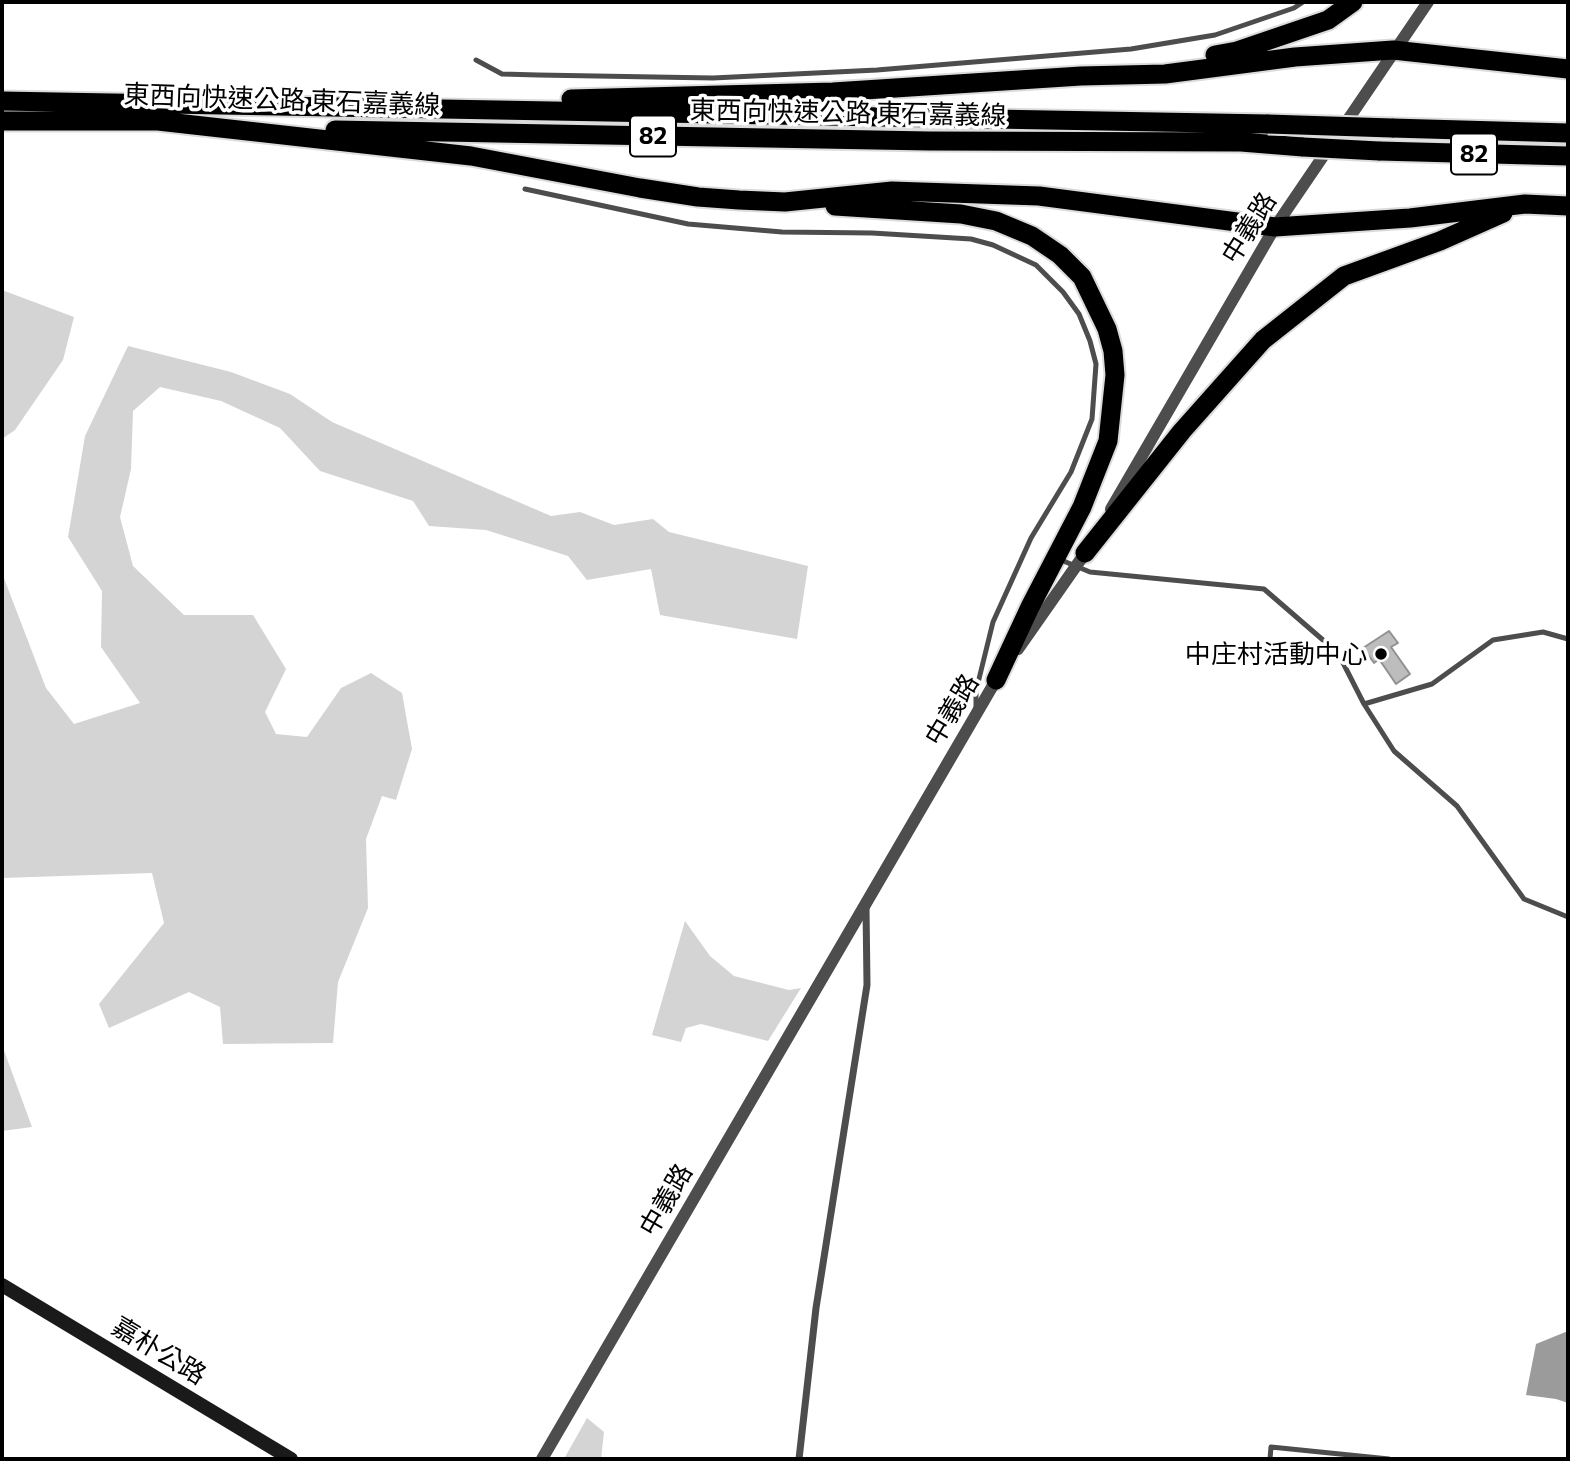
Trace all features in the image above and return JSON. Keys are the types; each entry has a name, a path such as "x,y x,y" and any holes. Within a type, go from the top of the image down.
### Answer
{"highway":[{"path":"1081,76 1237,51 1328,20 1353,2"},
{"path":"320,107 833,92 1081,76 1165,74 1295,57 1393,50 1568,69"},
{"name":"東西向快速公路 東石嘉義線","path":"2,101 1268,124 1568,133"},
{"path":"149,120 471,156 698,197 961,214 996,221 1032,236 1060,256 1082,277 1096,302 1113,351 1114,397 1108,441 1098,471 996,680"},
{"name":"東西向快速公路 東石嘉義線","path":"2,121 149,120 320,130 929,141 1241,142 1379,151 1568,156"},
{"path":"785,202 892,191 1039,196 1275,227 1410,218 1525,204 1568,206"},
{"path":"1081,560 1182,431 1263,340 1344,276 1525,204"}],"main road":[{"name":"嘉朴公路","path":"2,1285 291,1459"}],"street":[{"name":"中義路","path":"542,1459 996,680 1081,560 1275,227 1428,2"},
{"path":"799,1459 816,1308 867,985 866,900"}],"lane":[{"path":"476,60 502,74 538,75 713,78 877,70 1130,49 1215,36 1294,8 1303,2"},
{"path":"525,189 688,224 782,232 872,233 971,239 993,245 1036,265 1063,292 1079,314 1096,364 1092,419 1071,472 1031,538 993,622 976,691 976,718"},
{"path":"1055,557 1081,560 1108,575 1128,574 1264,589 1338,653 1364,704 1394,751 1457,806 1524,899 1568,917"},
{"path":"1364,704 1432,684 1493,640 1543,632 1568,639"},
{"path":"1270,1459 1271,1447 1389,1459"}],"shaded area":[{"path":"2,290 74,317 63,360 15,430 2,439"},
{"path":"128,346 231,372 290,394 332,422 551,516 580,512 614,525 653,519 669,532 808,566 797,639 660,615 651,569 587,580 568,556 486,530 429,526 413,501 320,471 280,428 221,401 160,387 133,411 131,469 120,517 133,566 184,615 253,615 286,669 265,712 276,734 307,737 341,688 371,673 402,693 412,749 396,800 382,796 366,839 368,908 338,982 333,1043 223,1044 220,1007 189,992 109,1028 99,1004 164,923 152,873 2,878 2,573 46,688 74,724 140,703 101,647 102,591 68,537 85,436"},
{"path":"685,921 710,956 734,976 789,990 801,988 768,1041 701,1024 686,1028 681,1042 652,1035"},
{"path":"2,1045 32,1127 2,1131"},
{"path":"1568,1331 1568,1403 1526,1395 1536,1344"},
{"path":"587,1418 604,1432 601,1459 564,1459"}],"building":[{"name":"中庄村活動中心","path":"1389,631 1398,643 1391,647 1410,674 1396,684 1379,659 1374,663 1363,648"}],"place":[{"name":"中庄村活動中心","path":"1381,654"}]}
